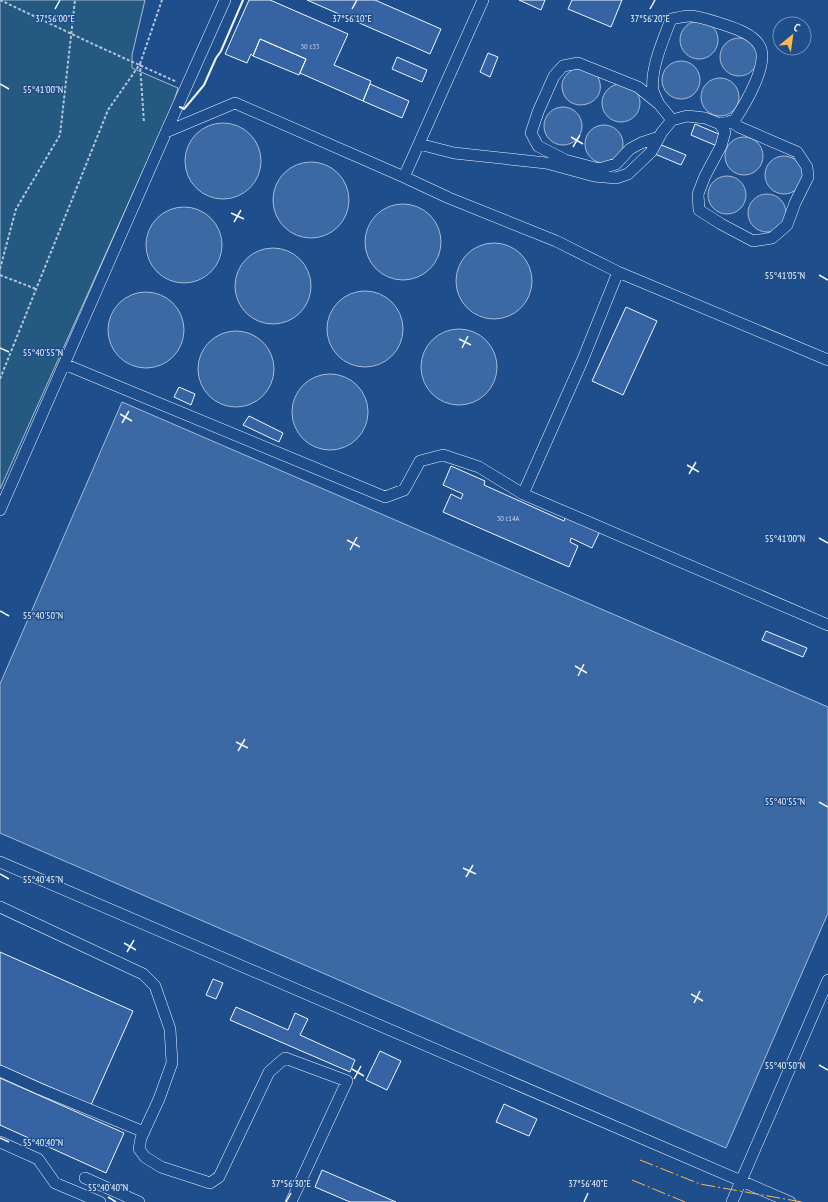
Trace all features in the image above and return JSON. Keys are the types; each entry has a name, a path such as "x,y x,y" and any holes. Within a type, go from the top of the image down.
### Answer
{"lane":[{"path":"0,510 225,0"},
{"path":"404,177 483,0"},
{"path":"659,104 653,90 654,72 661,46 671,19 689,16 718,22 744,32 760,45 763,58 747,101 734,121 726,123"},
{"path":"659,137 640,143 630,149 616,164 598,169 565,160 538,146 531,133 538,112 554,76 563,66 578,63 638,87 659,104 672,120"},
{"path":"166,132 236,103 449,198 556,241 618,272 828,360"},
{"path":"419,144 454,153 546,163 594,176 616,178 628,174 651,152 659,137 672,120 687,116 705,118 726,123 739,127 797,152 807,167 808,177 795,203 787,225 772,238 753,241 720,224 699,210 698,194 705,176 721,146 726,123"},
{"path":"523,494 583,359 618,272"},
{"path":"64,364 384,497 404,490 420,461 443,455 479,467 523,494 828,624"},
{"path":"0,862 790,1202"},
{"path":"0,907 143,974 155,986 170,1029 172,1063 159,1099 141,1138 139,1149 145,1157 161,1167 210,1183 219,1177 269,1072 285,1058 347,1081 291,1202"},
{"path":"732,1202 828,980"},
{"path":"0,1072 144,1132"},
{"path":"0,1142 38,1159 55,1183 100,1202"},
{"path":"85,1178 139,1202"}],"path":[{"path":"0,0 178,82"},
{"path":"0,269 16,209 60,135 75,0"},
{"path":"0,380 108,110 140,64 162,0"},
{"path":"140,64 144,124"},
{"path":"0,275 36,289"}],"shaded area":[{"path":"0,0 145,0 132,55 132,68 178,88 173,104 0,489"},
{"path":"695,21 703,21 710,24 715,29 718,40 715,51 710,56 703,59 695,59 688,56 683,51 680,44 680,36 683,29 688,24"},
{"path":"735,38 743,38 750,41 755,46 758,57 755,68 750,73 743,76 735,76 728,73 723,68 720,61 720,53 723,46 728,41"},
{"path":"677,61 685,61 695,66 699,73 699,87 695,94 685,99 677,99 667,94 665,91 662,84 662,76 667,66 670,64"},
{"path":"575,68 596,73 600,84 599,93 595,100 588,104 580,105 572,103 565,97 562,82 565,76"},
{"path":"716,78 724,78 734,83 738,90 738,104 734,111 724,116 716,116 706,111 704,108 701,101 701,93 706,83 709,81"},
{"path":"617,84 625,84 632,87 637,92 640,103 637,114 632,119 625,122 617,122 610,119 605,114 602,107 602,99 605,92 610,87"},
{"path":"559,107 567,107 577,112 581,119 581,133 577,140 567,145 559,145 549,140 547,137 544,130 544,122 549,112 552,110"},
{"path":"216,123 230,123 244,129 255,140 261,154 261,168 258,176 250,188 244,193 230,199 216,199 202,193 191,182 185,168 185,154 191,140 202,129"},
{"path":"600,125 608,125 618,130 622,137 622,151 618,158 608,163 600,163 590,158 588,155 585,148 585,140 590,130 593,128"},
{"path":"740,137 748,137 758,142 762,149 762,163 758,170 748,175 740,175 730,170 728,167 725,160 725,152 730,142 733,140"},
{"path":"780,156 788,156 795,159 800,164 803,175 800,186 795,191 788,194 780,194 773,191 768,186 765,179 765,171 768,164 773,159"},
{"path":"304,162 318,162 332,168 343,179 349,193 349,207 346,215 338,227 332,232 318,238 304,238 290,232 279,221 273,207 273,193 279,179 290,168"},
{"path":"723,176 731,176 741,181 745,188 745,202 741,209 731,214 723,214 713,209 711,206 708,199 708,191 713,181 716,179"},
{"path":"763,194 771,194 778,197 783,202 786,213 783,224 778,229 771,232 763,232 756,229 751,224 748,217 748,209 751,202 756,197"},
{"path":"396,204 410,204 424,210 435,221 441,235 441,249 438,257 430,269 424,274 410,280 396,280 382,274 371,263 365,249 365,235 371,221 382,210"},
{"path":"177,207 191,207 205,213 216,224 222,238 222,252 219,260 211,272 205,277 191,283 177,283 163,277 152,266 146,252 146,238 152,224 163,213"},
{"path":"487,243 501,243 515,249 526,260 532,274 532,288 529,296 521,308 515,313 501,319 487,319 473,313 462,302 456,288 456,274 462,260 473,249"},
{"path":"266,248 280,248 294,254 305,265 311,279 311,293 308,301 300,313 294,318 280,324 266,324 252,318 241,307 235,293 235,279 241,265 252,254"},
{"path":"358,291 372,291 386,297 397,308 403,322 403,336 400,344 392,356 386,361 372,367 358,367 344,361 333,350 327,336 327,322 333,308 344,297"},
{"path":"139,292 153,292 167,298 178,309 184,323 184,337 181,345 173,357 167,362 153,368 139,368 125,362 114,351 108,337 108,323 114,309 125,298"},
{"path":"452,329 466,329 480,335 491,346 497,360 497,374 494,382 486,394 480,399 466,405 452,405 438,399 427,388 421,374 421,360 427,346 438,335"},
{"path":"229,331 243,331 257,337 268,348 274,362 274,376 271,384 263,396 257,401 243,407 229,407 215,401 204,390 198,376 198,362 204,348 215,337"},
{"path":"323,374 337,374 351,380 362,391 368,405 368,419 365,427 357,439 351,444 337,450 323,450 309,444 298,433 292,419 292,405 298,391 309,380"},
{"path":"122,402 828,707 828,913 726,1148 0,833 0,684"}],"building":[{"path":"249,0 270,0 348,34 334,65 371,81 363,101 300,73 306,59 260,39 253,56 251,54 247,63 225,54"},
{"path":"307,0 375,0 441,29 430,54"},
{"path":"519,0 545,0 541,10"},
{"path":"572,0 622,0 611,27 568,9"},
{"path":"260,39 306,59 299,75 253,56"},
{"path":"488,53 498,57 490,77 480,72"},
{"path":"397,57 427,70 422,82 392,69"},
{"path":"370,84 409,101 402,118 363,101"},
{"path":"695,124 721,135 717,146 691,135"},
{"path":"659,144 686,155 681,165 655,154"},
{"path":"626,307 657,321 623,395 592,381"},
{"path":"179,387 195,394 191,405 174,397"},
{"path":"249,416 283,433 279,442 243,425"},
{"path":"451,466 485,481 484,485 564,521 566,516 600,531 592,548 571,538 570,542 578,546 569,567 443,512 451,494 461,499 463,494 443,485"},
{"path":"766,631 807,648 803,657 762,640"},
{"path":"0,952 133,1011 91,1105 0,1065"},
{"path":"213,979 223,983 216,999 206,995"},
{"path":"236,1007 288,1030 295,1013 308,1019 300,1035 355,1060 350,1072 230,1020"},
{"path":"380,1051 401,1061 387,1090 366,1080"},
{"path":"0,1078 124,1133 106,1173 0,1125"},
{"path":"504,1104 537,1119 529,1136 496,1122"},
{"path":"322,1170 396,1202 350,1202 315,1187"}],"wall":[{"path":"180,107 184,109 204,85 216,58 221,51 243,0"}],"power":[{"path":"640,1160 700,1184 802,1202"},
{"path":"632,1180 685,1202"}]}
